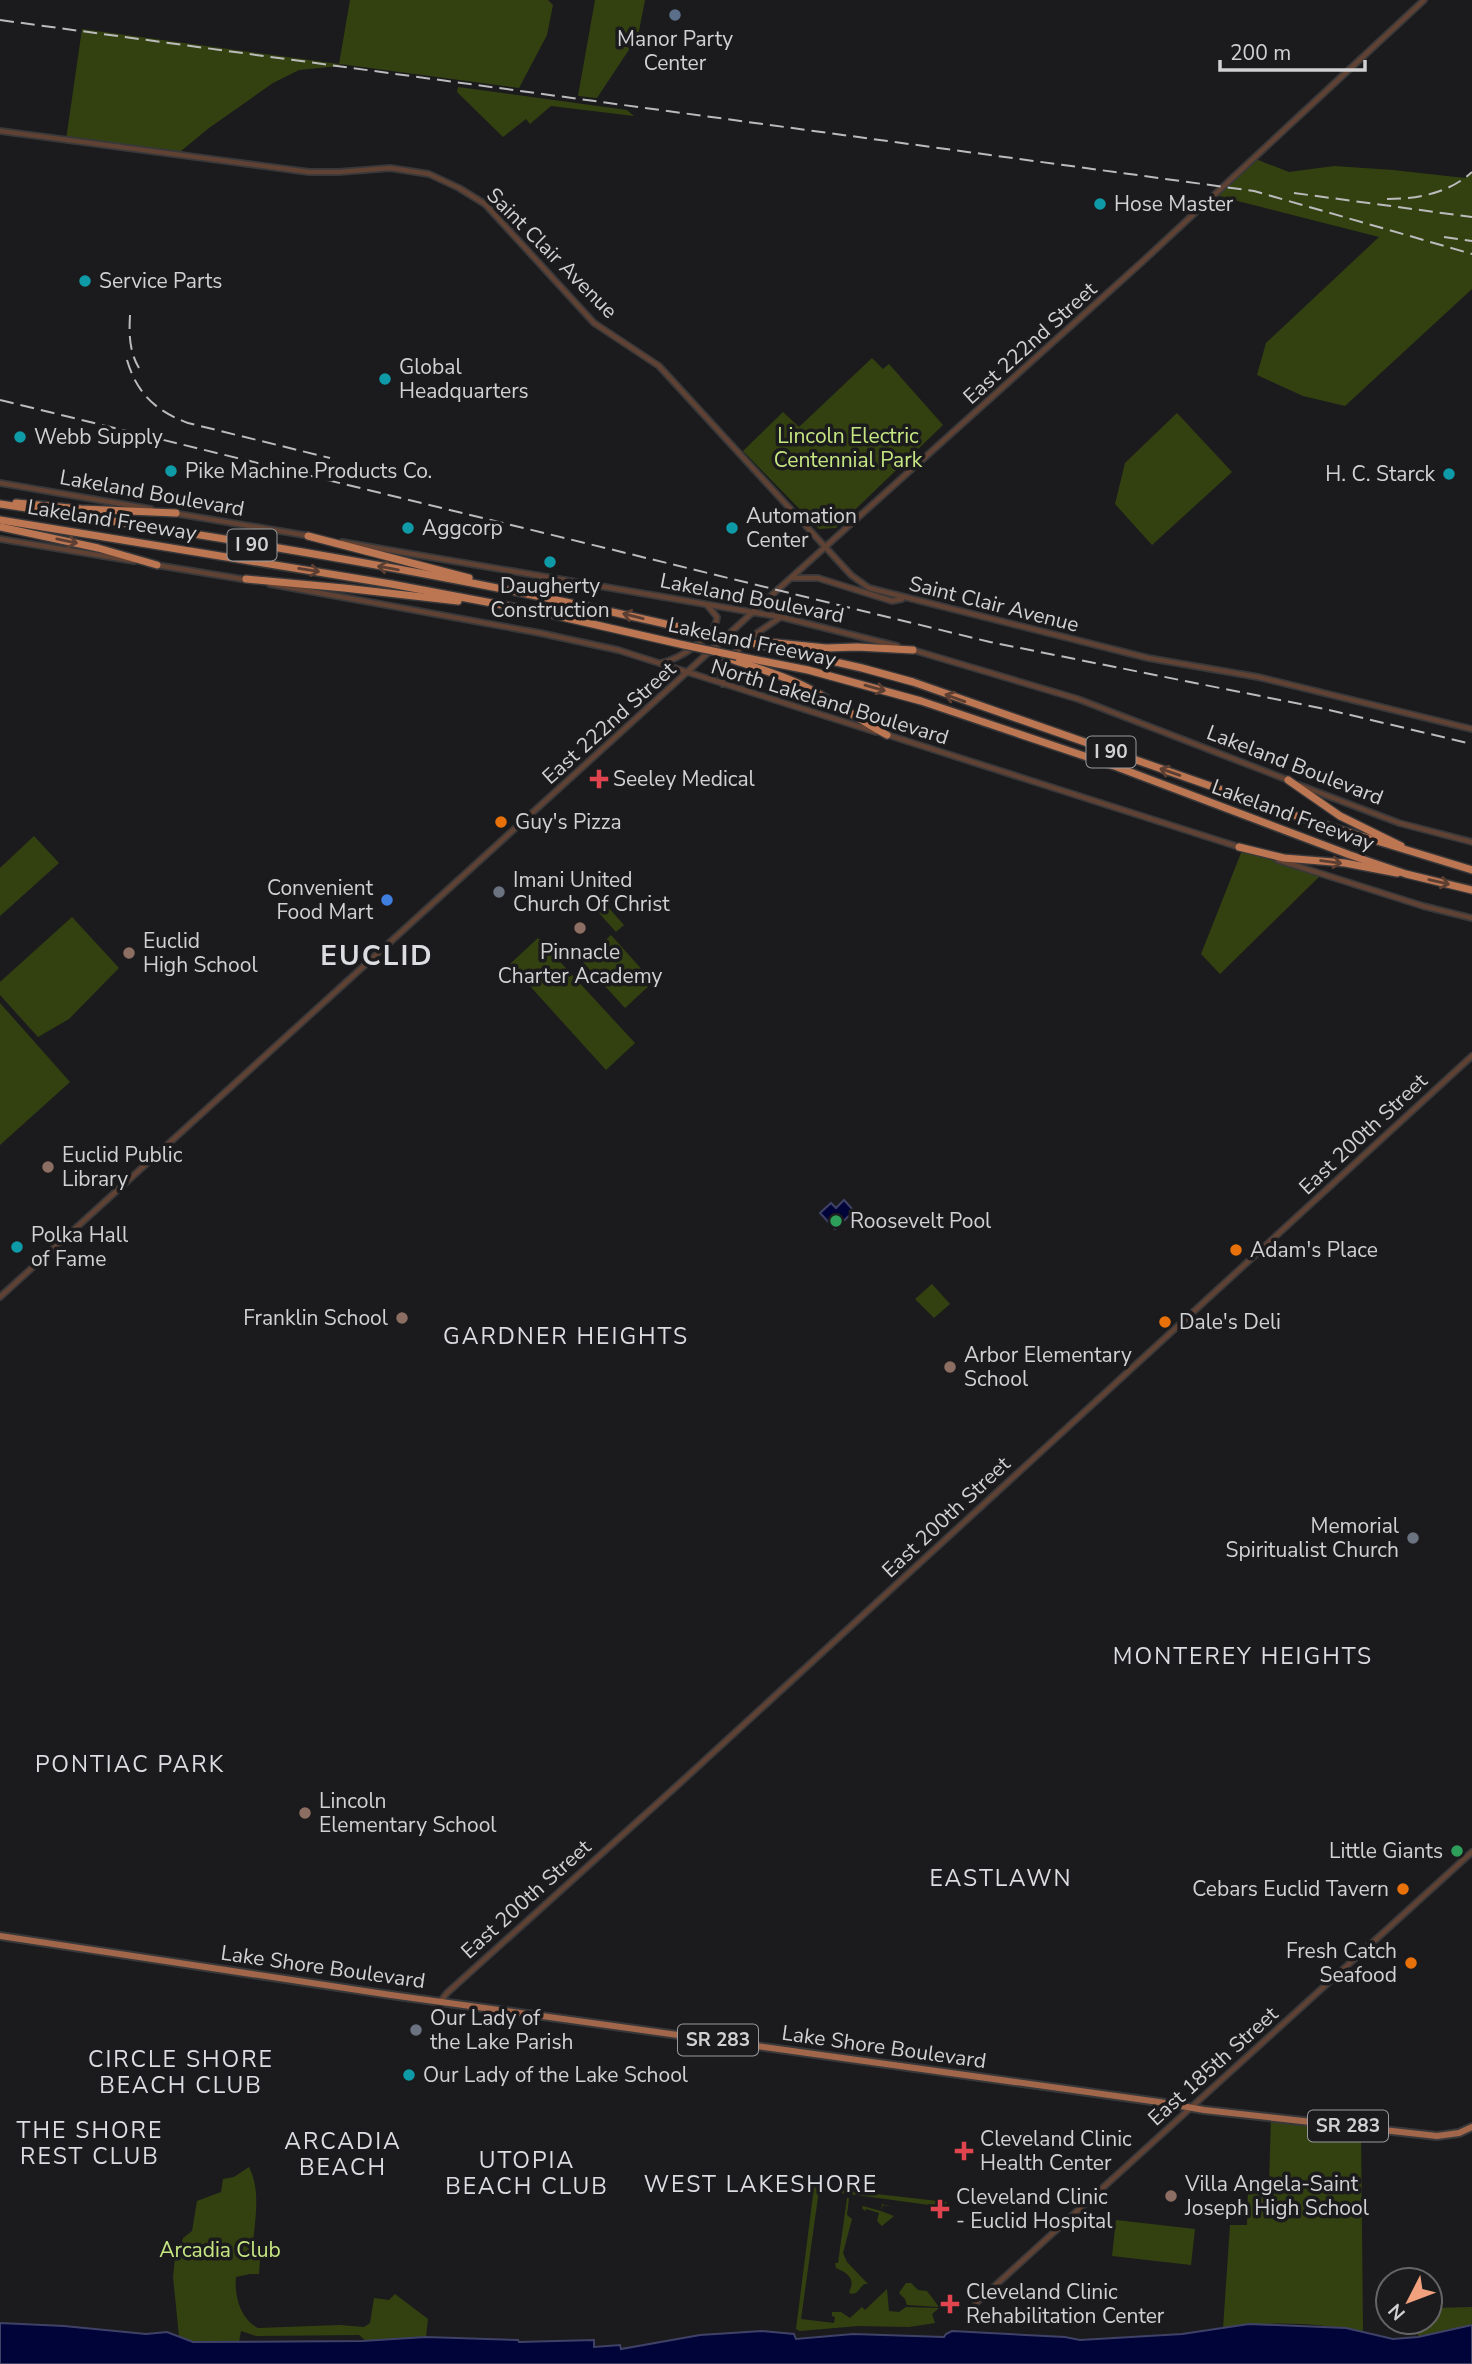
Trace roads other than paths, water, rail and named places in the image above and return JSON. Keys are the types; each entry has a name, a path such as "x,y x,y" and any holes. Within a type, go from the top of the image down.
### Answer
{"highway":[{"path":"0,503 176,513"},
{"name":"Lakeland Freeway","path":"0,503 161,528 503,589 862,668 913,682 1301,818 1470,870"},
{"name":"Lakeland Freeway","path":"0,520 314,570 540,612 735,658 808,670 921,701 1117,768 1406,874 1472,890"},
{"path":"0,527 97,548 157,565"},
{"path":"308,536 503,589"},
{"path":"246,579 492,604"},
{"path":"752,643 913,650"},
{"path":"735,658 802,685 887,735"},
{"path":"1288,780 1340,816 1401,845 1470,870"},
{"path":"1239,847 1284,858 1345,863 1388,873 1406,874"}],"main road":[{"name":"Lake Shore Boulevard","path":"0,1936 440,2002 1192,2107 1437,2136 1459,2133 1472,2127"}],"street":[{"name":"East 222nd Street","path":"0,1297 1142,262 1424,0"},
{"name":"Saint Clair Avenue","path":"0,131 309,172 390,168 429,174 485,204 594,323 659,366 861,584 881,593 1148,659 1258,677 1472,729"},
{"name":"Lakeland Boulevard","path":"0,483 781,617 913,650 1077,699 1399,822 1472,842"},
{"name":"North Lakeland Boulevard","path":"0,539 246,579 618,650 1414,903 1472,918"},
{"path":"791,578 818,578 892,601 904,598"},
{"path":"660,663 684,655 715,626 717,617 705,603"},
{"path":"723,684 720,671 722,665 757,633 781,617"},
{"name":"East 200th Street","path":"440,2002 543,1904 680,1783 1472,1056"},
{"name":"East 185th Street","path":"976,2303 1472,1852"}],"railway":[{"path":"0,20 1254,191 1472,254"},
{"path":"1387,199 1410,198 1443,190 1472,172"},
{"path":"1294,193 1472,217"},
{"path":"1444,237 1472,241"},
{"path":"130,315 130,342 139,368"},
{"path":"127,360 142,392 166,413 188,423 330,458"},
{"path":"0,400 990,642 1325,709 1472,744"}],"place":[{"name":"Manor Party Center","path":"675,15"},
{"name":"Hose Master","path":"1100,204"},
{"name":"Service Parts","path":"85,281"},
{"name":"Global Headquarters","path":"385,379"},
{"name":"Webb Supply","path":"20,437"},
{"name":"Pike Machine Products Co.","path":"171,471"},
{"name":"H. C. Starck","path":"1449,474"},
{"name":"Aggcorp","path":"408,528"},
{"name":"Automation Center","path":"732,528"},
{"name":"Daugherty Construction","path":"550,562"},
{"name":"Seeley Medical","path":"599,779"},
{"name":"Guy's Pizza","path":"501,822"},
{"name":"Imani United Church Of Christ","path":"499,892"},
{"name":"Convenient Food Mart","path":"387,900"},
{"name":"Pinnacle Charter Academy","path":"580,928"},
{"name":"Euclid High School","path":"129,953"},
{"name":"Euclid Public Library","path":"48,1167"},
{"name":"Roosevelt Pool","path":"836,1221"},
{"name":"Polka Hall of Fame","path":"17,1247"},
{"name":"Adam's Place","path":"1236,1250"},
{"name":"Franklin School","path":"402,1318"},
{"name":"Dale's Deli","path":"1165,1322"},
{"name":"Arbor Elementary School","path":"950,1367"},
{"name":"Memorial Spiritualist Church","path":"1413,1538"},
{"name":"Lincoln Elementary School","path":"305,1813"},
{"name":"Little Giants","path":"1457,1851"},
{"name":"Cebars Euclid Tavern","path":"1403,1889"},
{"name":"Fresh Catch Seafood","path":"1411,1963"},
{"name":"Our Lady of the Lake Parish","path":"416,2030"},
{"name":"Our Lady of the Lake School","path":"409,2075"},
{"name":"Cleveland Clinic Health Center","path":"964,2151"},
{"name":"Villa Angela-Saint Joseph High School","path":"1171,2196"},
{"name":"Cleveland Clinic - Euclid Hospital","path":"940,2209"},
{"name":"Cleveland Clinic Rehabilitation Center","path":"950,2304"}],"district":[{"name":"EUCLID","path":"377,956"},
{"name":"GARDNER HEIGHTS","path":"566,1336"},
{"name":"MONTEREY HEIGHTS","path":"1243,1656"},
{"name":"PONTIAC PARK","path":"130,1764"},
{"name":"EASTLAWN","path":"1001,1878"},
{"name":"CIRCLE SHORE BEACH CLUB","path":"181,2072"},
{"name":"THE SHORE REST CLUB","path":"90,2143"},
{"name":"ARCADIA BEACH","path":"343,2154"},
{"name":"UTOPIA BEACH CLUB","path":"527,2173"},
{"name":"WEST LAKESHORE","path":"761,2184"}],"park label":[{"name":"Lincoln Electric Centennial Park","path":"848,448"},
{"name":"Arcadia Club","path":"220,2250"}]}
